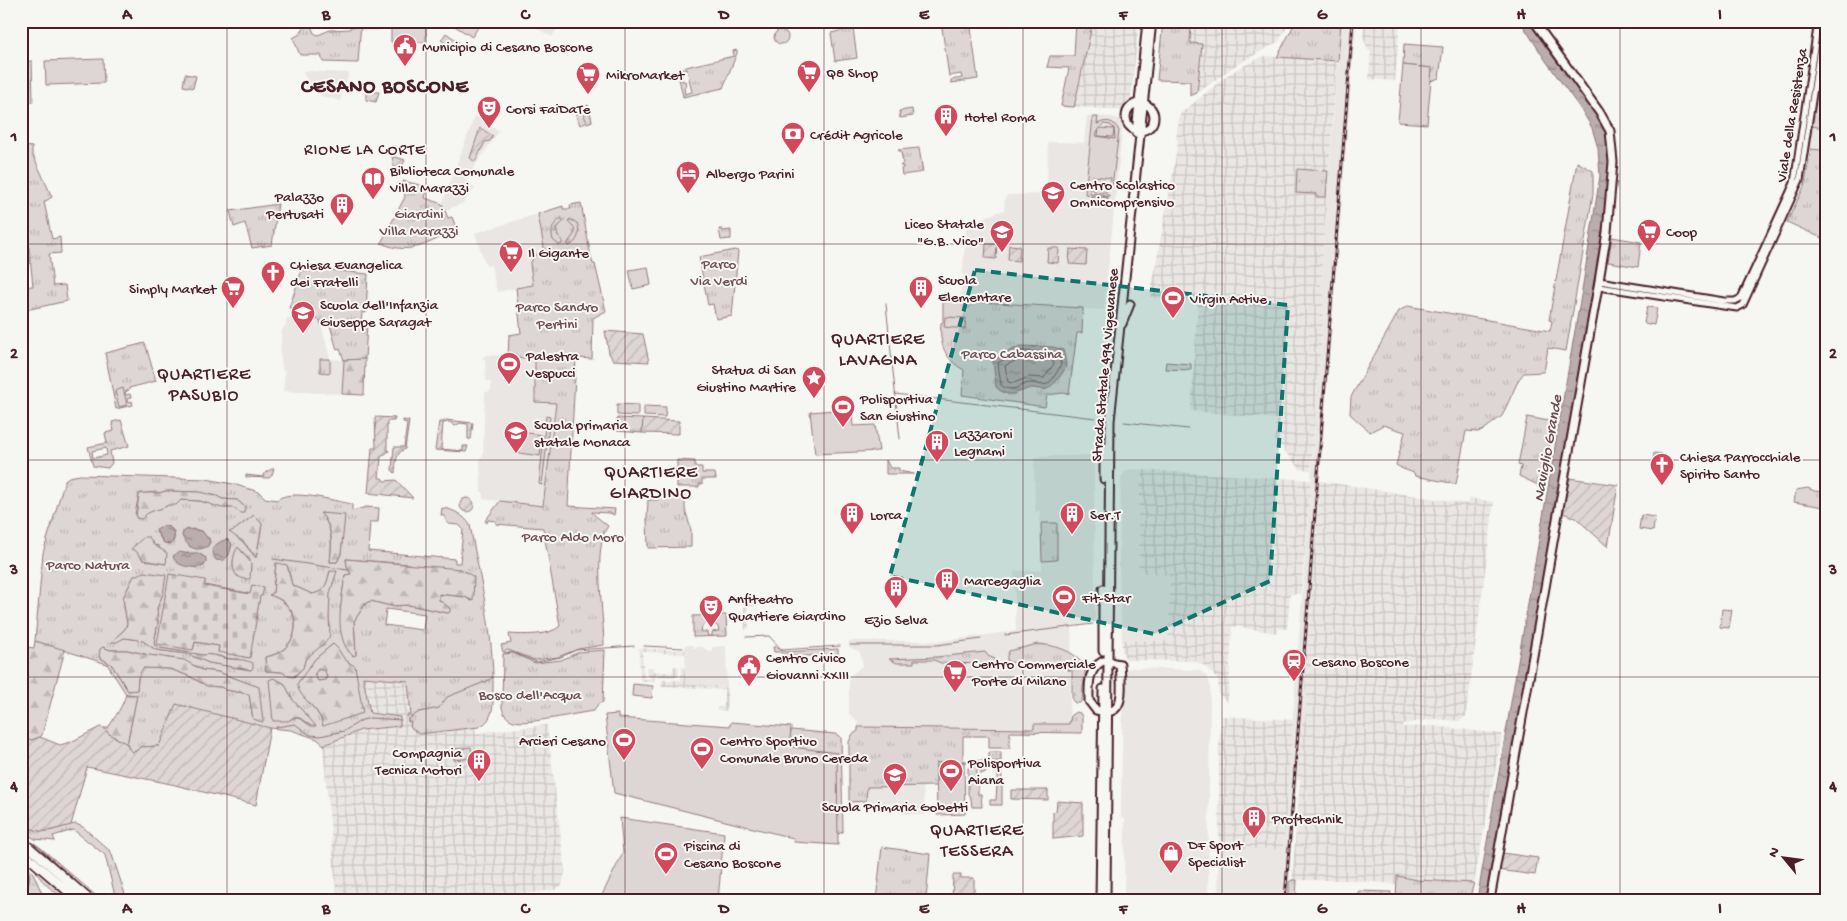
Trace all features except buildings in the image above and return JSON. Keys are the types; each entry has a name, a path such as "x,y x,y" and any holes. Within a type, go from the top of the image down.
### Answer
{"highway":[{"path":"21,840 90,900"},
{"path":"21,850 78,900"}],"main road":[{"path":"1142,104 1147,21"},
{"path":"1142,104 1152,21"},
{"path":"1490,900 1602,268 1613,162 1610,132 1600,113 1534,21"},
{"name":"Strada Statale 494 Vigevanese","path":"1106,662 1105,421 1142,104"},
{"name":"Strada Statale 494 Vigevanese","path":"1142,104 1152,110 1154,119 1150,127 1139,130 1129,124 1127,117 1130,108 1142,104"},
{"name":"Strada Statale 494 Vigevanese","path":"1106,662 1109,437 1139,130"},
{"path":"1115,366 1123,321 1130,304"},
{"path":"1100,900 1106,662"},
{"path":"1106,662 1120,664 1121,701 1114,710 1105,712 1096,710 1089,701 1090,676 1096,665 1106,662"},
{"path":"1105,712 1106,900"}],"street":[{"name":"Viale della Resistenza","path":"1805,132 1818,21"},
{"name":"Viale della Resistenza","path":"1599,284 1729,302 1739,300 1792,189 1805,132 1824,21"},
{"path":"1595,306 1601,294 1611,286 1604,278 1602,268"}],"highlighted area":[{"path":"975,270 1288,305 1270,581 1154,634 890,576"}],"shaded area":[{"path":"361,21 379,21 379,31 360,31"},
{"path":"524,21 561,21 552,37"},
{"path":"1093,21 1139,21 1130,107 1121,110 1074,107"},
{"path":"1191,21 1291,21 1278,42 1236,65 1197,93 1202,44 1189,43"},
{"path":"1341,21 1356,21 1310,602 1305,721 1302,721 1291,849 1289,900 1218,900 1219,848 1283,848 1323,321 1324,288 1321,287 1323,247"},
{"path":"1364,21 1400,21 1395,81 1369,79 1371,52 1363,38"},
{"path":"1264,56 1337,61 1323,247 1321,287 1324,288 1323,321 1311,470 1300,469 1275,440 1277,419 1191,411 1198,301 1150,297 1175,161 1180,114 1229,74"},
{"path":"303,72 349,73 340,101 322,96 312,90"},
{"path":"475,116 499,131 465,180 475,188 463,203 446,210 442,204"},
{"name":"Centro Scolastico Omnicomprensivo","path":"1087,116 1111,117 1123,120 1104,310 960,301 967,221 970,218 979,219 1004,210 1005,198 1008,195 1047,194 1048,142 1084,143"},
{"path":"1811,126 1825,128 1821,150 1808,148"},
{"path":"538,214 545,253 530,264 533,285 497,292 491,265 486,266 475,233"},
{"path":"287,318 320,320 330,359 344,360 342,394 283,391 285,372 283,371 280,354 282,330 286,325"},
{"name":"Scuola primaria statale Monaca","path":"486,355 530,356 535,358 535,402 556,402 543,506 483,499 480,458 483,456 485,392 489,392 491,389 491,383 486,381 485,359 482,358"},
{"path":"1094,455 1095,623 1072,625 1069,724 1034,724 1034,729 858,727 858,721 849,714 849,677 863,665 860,652 849,647 849,641 941,641 1016,631 1014,571 1042,570 1040,511 1035,512 1034,457"},
{"path":"1132,469 1142,470 1138,516 1138,526 1140,527 1138,573 1170,575 1168,641 1122,640 1119,564 1121,479 1125,471"},
{"path":"1142,470 1311,480 1301,594 1290,594 1287,629 1277,628 1277,633 1232,626 1228,703 1219,694 1218,680 1205,666 1194,661 1127,660 1122,652 1122,640 1168,641 1170,575 1138,573 1140,528 1138,526 1138,516"},
{"path":"1320,481 1468,504 1470,498 1494,502 1466,716 1460,721 1434,719 1404,724 1402,727 1433,726 1502,734 1474,883 1417,880 1397,876 1396,884 1349,880 1292,880 1300,780 1297,779 1302,721 1305,721 1310,602"},
{"path":"748,602 764,602 764,605 748,606 749,628 745,630 744,606 748,605"},
{"path":"685,645 693,645 694,648 702,647 708,651 711,651 713,647 726,646 727,687 686,684"},
{"path":"639,648 656,649 656,652 642,652 644,679 650,679 650,676 647,675 646,667 653,667 653,671 672,673 674,666 679,667 678,677 655,676 654,682 640,682"},
{"path":"657,649 685,650 685,654 657,653"},
{"path":"682,667 685,668 686,684 698,685 698,688 661,686 662,680 681,680"},
{"path":"1130,668 1199,670 1206,675 1210,684 1208,900 1124,900 1125,818 1121,817 1123,674 1125,670"},
{"path":"362,677 408,681 412,715 410,727 422,734 475,727 476,733 547,725 565,872 562,886 554,890 477,900 337,900 324,745 360,730 399,727 400,717 370,713"},
{"path":"699,685 727,687 727,711 717,710 717,707 724,707 724,691 726,690 699,688"},
{"path":"1222,716 1293,720 1283,849 1219,848 1219,745"},
{"name":"Scuola Primaria Gobetti","path":"923,786 925,815 901,813 901,807 866,807 866,787"},
{"path":"837,894 877,899 835,900"}],"green space":[{"path":"309,21 314,33 318,35 330,30 350,29 351,21 353,21 352,27 358,27 359,21 361,21 358,63 323,62 321,55 300,55 293,38 300,34"},
{"path":"447,21 482,21 472,37"},
{"path":"941,21 970,21 978,79 951,83 951,80 962,78 961,74 949,76"},
{"path":"1076,21 1093,21 1074,107 1061,106 1069,68 1047,67 1050,56 1074,56"},
{"path":"1163,21 1191,21 1190,43 1202,44 1197,93 1190,96 1190,81 1157,80"},
{"path":"1296,21 1341,21 1338,61 1277,57"},
{"path":"426,23 426,42 391,42 391,24"},
{"path":"853,28 857,58 835,61 831,33"},
{"path":"781,30 786,32 788,37 786,42 781,44 776,42 774,37 776,32"},
{"path":"446,33 459,42 454,50 441,40"},
{"path":"1825,38 1826,240 1787,222 1804,187 1811,149 1821,150 1825,128 1811,126"},
{"path":"1404,44 1443,47 1439,78 1431,81 1432,68 1403,65"},
{"path":"737,50 737,53 723,88 683,97 677,69 734,56 733,51","holes":["687,69 692,92 685,94 684,87 686,86 685,81 682,81 681,74 683,74 683,70"]},
{"path":"103,59 104,83 46,85 45,61"},
{"path":"32,61 33,102 21,102 21,62"},
{"path":"1403,65 1432,68 1427,124 1398,122"},
{"path":"185,74 196,76 193,88 183,86"},
{"path":"366,92 379,92 376,102 366,100"},
{"path":"21,102 24,102 23,146 32,147 32,153 52,197 44,202 52,239 60,237 61,253 49,254 53,286 65,285 67,301 21,311 21,287 33,286 29,247 21,247"},
{"path":"588,105 592,121 580,125 576,115"},
{"path":"588,105 592,121 587,123 582,110"},
{"path":"912,109 913,116 900,118 899,111"},
{"path":"1093,117 1098,117 1097,124 1110,122 1119,131 1112,187 1110,190 1101,192 1090,188 1090,193 1109,195 1109,197 1085,194","holes":["1104,124 1114,128 1115,139 1096,136 1098,129","1092,176 1111,178 1109,185 1105,189 1097,188 1092,184"]},
{"path":"480,128 493,136 490,141 485,142 475,162 470,158"},
{"path":"1099,128 1114,129 1113,137 1098,136"},
{"path":"919,148 923,172 902,175 901,169 903,166 900,166 903,163 901,152 898,150"},
{"path":"392,156 405,160 401,169 395,171"},
{"path":"1577,162 1593,171 1593,194 1566,351 1548,348 1544,372 1524,373 1519,379 1502,416 1482,431 1466,431 1456,484 1415,476 1414,473 1396,465 1405,432 1383,425 1370,432 1350,414 1351,397 1399,311 1408,306 1550,331 1552,321 1549,320"},
{"path":"1297,169 1328,171 1326,197 1316,197 1316,194 1296,193"},
{"name":"Giardini Villa Marazzi","path":"403,181 428,187 425,198 442,204 448,218 452,217 457,231 429,243 411,248 392,247 381,243 405,197"},
{"path":"1091,196 1108,198 1107,208 1090,206"},
{"path":"581,203 591,257 593,264 595,264 606,311 593,318 592,359 576,358 568,506 615,509 614,515 592,512 608,526 603,536 600,565 604,645 578,649 558,657 535,660 508,650 503,652 501,645 511,643 509,634 529,635 550,632 560,626 543,528 496,524 496,521 488,520 487,523 485,521 500,501 543,506 556,403 535,402 535,358 529,356 524,358 508,357 509,335 521,333 516,288 533,285 530,264 535,255 545,253 538,214 563,206 563,209 571,209 570,205"},
{"path":"278,204 272,245 252,248 245,223 234,227 230,211"},
{"path":"562,218 563,222 556,228 558,236 562,239 562,244 559,245 553,240 552,230 556,222"},
{"path":"570,219 577,223 579,233 575,242 569,246 567,244 575,233 574,227 568,221"},
{"path":"719,229 723,231 731,230 731,239 721,240"},
{"path":"1612,237 1641,242 1638,267 1608,262"},
{"path":"986,244 997,244 996,259 985,258"},
{"path":"1009,245 1020,246 1019,261 1008,260"},
{"path":"1048,248 1059,248 1058,263 1047,262"},
{"path":"1070,249 1087,250 1086,265 1069,264"},
{"name":"Parco Via Verdi","path":"738,251 732,316 716,319 713,304 708,305 699,257"},
{"path":"648,267 651,285 633,289 629,270"},
{"path":"320,269 368,274 366,313 362,312 361,323 367,324 365,359 344,360 340,349 337,350 330,325 321,325 320,320 314,319 314,309 289,308 302,270 319,272"},
{"name":"Parco Cabassina","path":"943,300 1083,308 1082,333 1077,333 1069,394 1047,395 1045,407 962,395 964,370 952,361 942,344"},
{"path":"1647,307 1657,308 1654,325 1644,323"},
{"path":"945,317 966,318 965,329 944,327"},
{"path":"605,331 643,334 649,362 613,360 609,353"},
{"path":"145,343 156,381 129,388 125,392 126,395 130,394 131,397 127,399 128,402 132,401 133,405 116,409 105,353"},
{"path":"320,359 330,359 330,373 320,372"},
{"path":"365,359 364,395 342,394 344,360"},
{"path":"1166,362 1191,364 1191,370 1165,369"},
{"path":"123,388 127,405 119,407 115,391"},
{"name":"Polisportiva San Giustino","path":"851,403 853,426 875,425 879,451 815,454 810,412 835,410 835,404"},
{"path":"617,404 638,405 638,416 617,415"},
{"path":"644,406 666,407 665,417 644,416"},
{"path":"546,416 550,417 542,485 539,484"},
{"path":"375,417 395,418 394,421 387,421 387,450 389,451 381,457 379,478 382,478 384,481 396,480 413,498 368,493 372,448 376,448"},
{"path":"1527,417 1554,422 1542,487 1519,476 1521,466 1518,465"},
{"path":"617,418 643,419 642,433 617,431"},
{"path":"643,419 679,421 679,434 642,433"},
{"path":"121,420 129,446 110,451 112,463 108,468 93,466 88,447 107,443 105,433 114,431 112,422","holes":["106,448 107,455 93,458 92,451"]},
{"path":"403,420 409,421 405,449 399,453 395,473 392,470 394,447 404,447 407,423 403,422"},
{"path":"446,420 473,423 471,439 468,439 468,424 460,423 455,426 450,422 443,423 441,449 463,451 463,446 468,446 466,452 435,450 439,422"},
{"path":"521,432 542,435 540,456 519,453"},
{"path":"1654,453 1662,454 1660,469 1652,468"},
{"path":"677,460 695,461 695,467 702,467 702,473 715,473 716,479 702,479 702,484 699,484 699,487 677,487"},
{"path":"886,460 890,468 899,468 899,471 914,474 886,474"},
{"path":"274,468 269,478 246,477 246,475 263,477 266,472"},
{"name":"Parco Natura","path":"80,475 206,479 233,484 259,492 265,498 277,500 292,495 302,495 352,504 352,511 366,507 379,508 378,522 370,522 368,551 455,559 455,563 460,563 463,529 459,525 448,524 444,516 441,515 442,508 458,513 470,525 489,627 493,668 493,703 489,718 486,723 479,727 419,734 410,727 411,722 408,722 407,715 411,715 408,681 363,677 370,713 400,717 400,726 361,730 324,745 317,739 291,730 270,728 159,746 140,747 132,752 127,744 137,695 126,694 107,664 35,641 43,553 65,480 69,477","holes":["199,492 222,499 237,500 245,507 226,508 200,501 181,500 148,513 135,514 139,494","321,513 336,515 344,519 341,554 337,562 330,562 331,542 328,525","254,515 262,524 255,557 243,542 239,540 236,529","163,526 169,527 174,533 173,542 164,543 156,532","192,529 202,531 204,536 209,538 210,543 190,547 188,544","151,541 154,545 159,546 165,564 146,560 139,555 135,544","238,547 250,560 251,571 238,577 233,566","187,553 198,553 206,558 197,568 181,564","346,559 409,564 472,601 465,597 438,594 439,600 448,613 408,605 391,606 371,601 366,603 354,621 356,655 349,652 341,624 341,605 345,575 351,574","276,563 288,567 292,585 312,594 323,589 327,583 330,571 335,578 329,601 330,625 316,649 305,660 303,668 294,677 282,672 266,671 265,657 278,653 287,646 293,637 295,628 294,618 289,609 281,601 270,595 273,593","134,576 163,594 157,608 158,623 155,645 160,648 238,659 251,670 209,663 187,654 156,650 143,641 124,638 111,642 125,629 127,623 123,598","204,585 248,593 248,611 252,585 260,595 253,637 218,652 219,646 195,642 193,650","386,609 425,614 423,630 384,625","333,644 341,656 352,665 323,726 321,719 301,693 299,681 315,659","103,647 110,650 127,650 196,666 202,670 218,672 258,687 253,719 249,694 226,690 221,687 207,686 189,676 170,669 142,668 138,678 137,690 128,691 112,665 99,657","284,683 293,700 315,726 297,718 290,719"]},
{"path":"1569,478 1618,485 1608,547 1576,518 1563,513"},
{"path":"1808,488 1814,491 1826,492 1824,507 1794,502 1796,490"},
{"path":"166,491 199,492 222,499 237,500 245,507 244,513 233,508 222,508 200,501 181,500 176,505 168,505 151,512 142,519 136,518 139,494"},
{"path":"685,496 685,509 691,530 691,547 648,548 648,500 658,500 658,497"},
{"path":"467,498 472,500 474,505 472,510 467,512 462,510 460,505 462,500"},
{"path":"320,513 345,515 341,554 337,562 330,562 330,530 325,518"},
{"path":"254,515 262,524 256,558 244,542 229,532"},
{"path":"1641,515 1655,517 1653,531 1639,529"},
{"path":"1041,523 1057,523 1057,560 1042,561"},
{"path":"144,537 149,537 154,545 167,553 166,564 143,560 136,551 131,549"},
{"path":"238,547 251,563 250,579 244,579 235,574 233,566 234,557"},
{"path":"346,559 461,569 474,577 473,601 465,597 439,594 439,600 450,608 448,613 409,605 391,606 371,601 366,603 354,621 356,655 353,656 342,639 340,629 345,575 351,574"},
{"path":"276,563 287,565 292,585 312,594 323,589 327,583 330,571 337,571 330,593 329,638 305,660 303,668 293,677 282,672 266,671 265,657 278,653 287,646 293,638 295,628 294,617 289,608 281,600 269,595 273,593"},
{"path":"144,572 166,575 163,594 157,608 158,623 155,645 160,648 246,661 253,663 253,668 251,670 209,663 187,654 156,650 143,641 133,639 124,638 117,642 111,642 125,629 127,624 123,598 134,576"},
{"path":"169,574 205,580 205,586 250,594 252,585 264,587 262,596 260,596 250,658 218,652 219,646 195,642 193,650 157,644"},
{"path":"1722,609 1732,610 1729,628 1720,627"},
{"path":"726,615 727,636 693,637 693,616","holes":["713,622 719,631 712,632 712,636 708,636 707,632 701,632 705,623"]},
{"path":"35,641 65,650 42,735 32,740 21,738 21,646 34,648"},
{"path":"333,644 346,661 355,666 363,713 323,726 318,713 302,695 297,684 315,659","holes":["318,669 325,671 327,677 325,680 318,681 314,675"]},
{"path":"1038,644 1059,648 1073,654 1083,664 1085,675 1080,703 1075,703 1072,700 1072,671 1068,670 1066,665 1021,665 1007,661 1009,651"},
{"path":"103,647 110,650 127,650 184,660 202,670 218,672 259,687 263,722 253,719 249,694 226,690 221,687 207,686 189,676 170,669 143,668 138,678 137,690 128,691 112,665 99,657 100,649"},
{"path":"773,647 784,652 838,649 838,655 797,658 797,655 783,655 780,652 774,652"},
{"name":"Bosco dell'Acqua","path":"605,650 603,702 598,704 594,711 521,722 507,718 504,714 502,707 503,654 513,653 535,663 561,660 579,652"},
{"path":"985,652 988,656 995,659 994,664 941,663 934,660 914,660 914,663 897,663 889,659 936,657"},
{"path":"319,669 323,669 327,675 323,681 319,681 315,677 315,673"},
{"path":"273,678 284,683 293,700 316,726 311,726 300,718 294,717 288,721 273,721 269,680"},
{"path":"633,684 653,686 652,698 632,696"},
{"path":"126,694 137,695 127,744 109,734 104,728 108,728 121,707"},
{"path":"176,704 270,728 256,805 171,784 87,767 71,825 39,831 27,827 21,822 21,738 32,740 40,737 60,745 71,742 100,727 127,744 132,752 140,747 159,746"},
{"path":"1076,712 1080,713 1082,717 1082,733 1010,732 1010,748 989,748 989,736 963,736 963,761 989,760 989,752 1001,752 1001,761 936,763 936,786 867,787 866,801 850,802 849,800 849,742 852,735 858,731 858,727 1034,729 1034,724 1069,724 1071,715"},
{"name":"Centro Sportivo Comunale Bruno Cereda","path":"618,714 618,718 730,726 731,722 791,727 790,740 792,741 792,747 837,753 838,845 794,842 793,838 614,793 605,715"},
{"path":"791,730 835,734 841,737 843,832 838,834 792,747 792,741 790,740"},
{"path":"471,747 473,758 454,760 453,749"},
{"name":"Polisportiva Aiana","path":"964,762 965,814 937,815 936,763"},
{"path":"1001,765 1002,780 998,780 998,773 990,770 981,774 981,770 977,770 976,780 978,783 978,794 981,794 982,807 972,807 968,794 968,768 971,766"},
{"path":"997,784 1002,784 1002,805 990,805 990,800 996,800"},
{"path":"1011,790 1048,790 1048,800 1011,799"},
{"path":"1057,801 1083,803 1083,836 1053,839 1053,812 1056,811"},
{"name":"Piscina di Cesano Boscone","path":"620,818 724,833 718,900 618,900 601,897 623,853"},
{"path":"76,824 83,827 111,852 127,900 116,900 105,855 75,831 53,836 55,841 35,839 21,830 21,827 25,825 39,831 45,831"},
{"path":"34,843 41,848 101,900 97,900"},
{"path":"882,847 930,854 926,900 876,900"},
{"path":"1502,853 1538,858 1535,875 1498,870"},
{"path":"21,862 28,870 29,875 25,900 21,900"},
{"path":"27,866 33,873 45,900 25,900 30,876"},
{"path":"37,871 69,900 46,885"},
{"path":"953,875 961,875 961,878 974,878 974,900 952,900"},
{"path":"1397,876 1417,880 1474,883 1469,900 1396,900"},
{"path":"1297,880 1296,900 1289,900 1289,882"},
{"path":"1359,891 1391,892 1390,900 1355,900"}],"water":[{"path":"1520,21 1530,21 1546,48 1585,98 1602,125 1607,140 1609,158 1608,180 1599,250 1486,900 1477,900 1600,176 1598,148 1592,128"},
{"path":"1021,346 1053,347 1063,350 1066,362 1064,371 1049,388 1029,388 1008,394 996,387 993,361 1002,354"},
{"path":"163,526 172,529 174,537 171,544 164,543 156,530"},
{"path":"188,529 202,531 210,541 208,546 196,549 189,546 182,536 183,532"},
{"path":"227,539 232,544 229,555 223,561 216,560 212,550 218,543"},
{"path":"179,552 198,553 206,558 206,562 204,566 200,567 181,565 177,563 173,556"}],"waterway":[{"path":"886,304 900,439"},
{"path":"895,394 1095,418"},
{"path":"1124,422 1188,429"},
{"path":"273,559 348,570"},
{"path":"1005,635 1093,624"},
{"path":"746,637 769,636 782,650 840,646"},
{"path":"850,645 937,645 981,639"},
{"path":"504,653 511,652 537,662 561,657 576,650 634,646"},
{"path":"644,646 683,648"},
{"path":"410,718 419,712 439,708 447,697 493,677"},
{"path":"276,727 295,724 310,735 320,736 344,731 362,720 371,718 401,720"}],"railway":[{"path":"1285,900 1353,21"}],"place":[{"name":"Municipio di Cesano Boscone","path":"405,67"},
{"name":"Q8 Shop","path":"809,93"},
{"name":"MikroMarket","path":"588,95"},
{"name":"Corsi FaiDaTe","path":"489,129"},
{"name":"Hotel Roma","path":"946,137"},
{"name":"Crédit Agricole","path":"793,155"},
{"name":"Albergo Parini","path":"688,194"},
{"name":"Biblioteca Comunale Villa Marazzi","path":"373,200"},
{"name":"Centro Scolastico Omnicomprensivo","path":"1053,214"},
{"name":"Palazzo Pertusati","path":"342,226"},
{"name":"Coop","path":"1649,252"},
{"name":"Liceo Statale \"G.B. Vico\"","path":"1002,253"},
{"name":"Il Gigante","path":"511,273"},
{"name":"Chiesa Evangelica dei Fratelli","path":"273,294"},
{"name":"Simply Market","path":"233,309"},
{"name":"Scuola Elementare","path":"921,309"},
{"name":"Virgin Active","path":"1173,319"},
{"name":"Scuola dell'Infanzia Giuseppe Saragat","path":"303,334"},
{"name":"Palestra Vespucci","path":"509,385"},
{"name":"Statua di San Giustino Martire","path":"814,399"},
{"name":"Polisportiva San Giustino","path":"843,428"},
{"name":"Scuola primaria statale Monaca","path":"516,454"},
{"name":"Lazzaroni Legnami","path":"937,463"},
{"name":"Chiesa Parrocchiale Spirito Santo","path":"1662,486"},
{"name":"Lorca","path":"852,535"},
{"name":"Ser.T","path":"1072,535"},
{"name":"Marcegaglia","path":"947,601"},
{"name":"Ezio Selva","path":"896,609"},
{"name":"Fit-Star","path":"1064,618"},
{"name":"Anfiteatro Quartiere Giardino","path":"711,628"},
{"name":"Cesano Boscone","path":"1294,682"},
{"name":"Centro Civico Giovanni XXIII","path":"749,687"},
{"name":"Centro Commerciale Porte di Milano","path":"955,693"},
{"name":"Arcieri Cesano","path":"624,761"},
{"name":"Centro Sportivo Comunale Bruno Cereda","path":"702,770"},
{"name":"Compagnia Tecnica Motori","path":"479,782"},
{"name":"Polisportiva Aiana","path":"951,792"},
{"name":"Scuola Primaria Gobetti","path":"895,796"},
{"name":"Proftechnik","path":"1254,839"},
{"name":"DF Sport Specialist","path":"1171,874"},
{"name":"Piscina di Cesano Boscone","path":"666,875"}],"district":[{"name":"CESANO BOSCONE","path":"385,85"},
{"name":"RIONE LA CORTE","path":"365,148"},
{"name":"QUARTIERE LAVAGNA","path":"878,348"},
{"name":"QUARTIERE PASUBIO","path":"204,383"},
{"name":"QUARTIERE GIARDINO","path":"651,481"},
{"name":"QUARTIERE TESSERA","path":"977,840"}],"park label":[{"name":"Parco Sandro Pertini","path":"557,314"},
{"name":"Parco Aldo Moro","path":"573,536"}],"water label":[{"name":"Naviglio Grande","path":"1546,448"}]}
